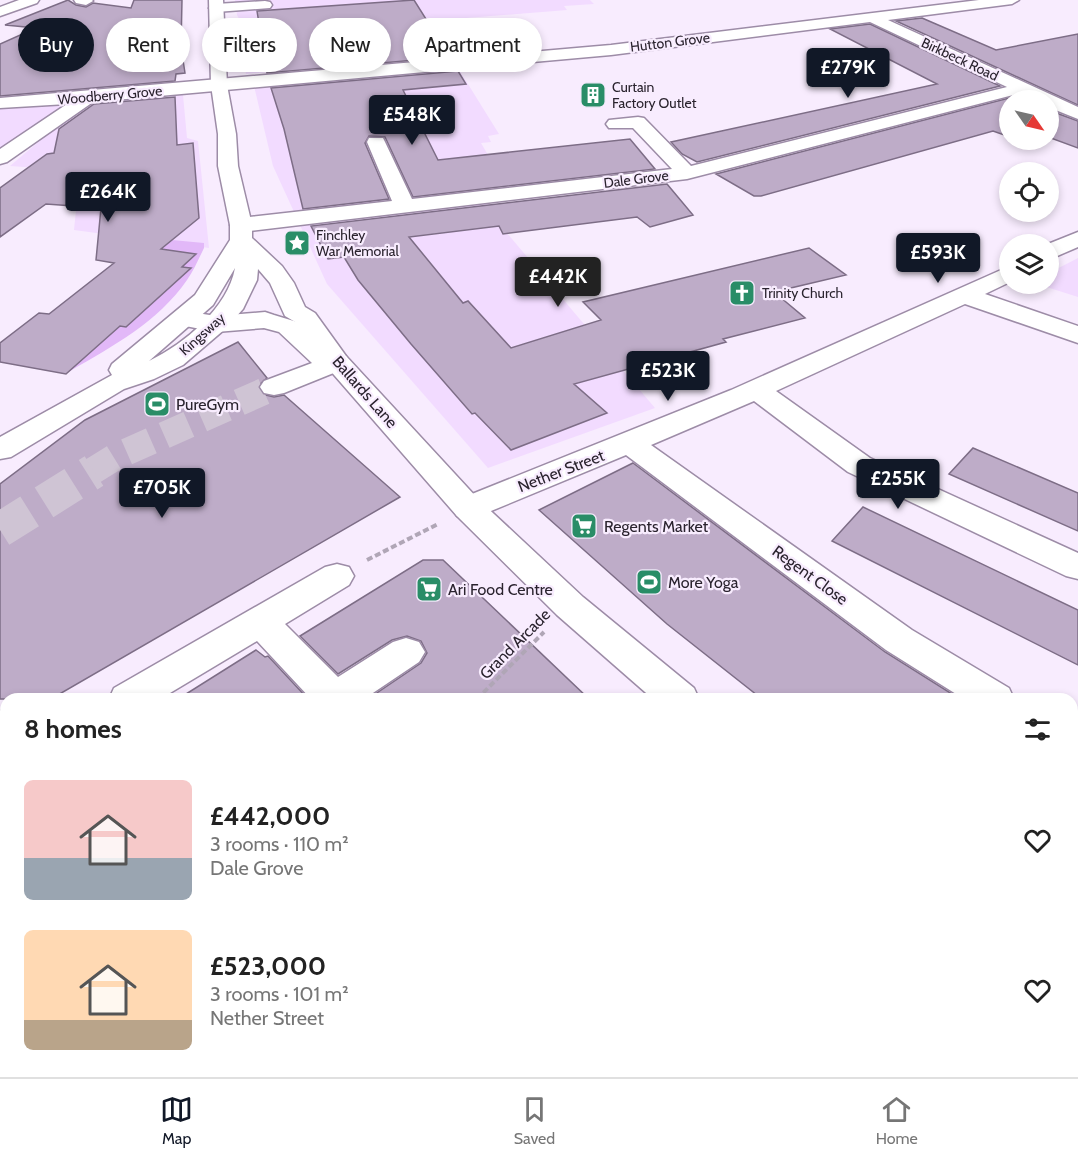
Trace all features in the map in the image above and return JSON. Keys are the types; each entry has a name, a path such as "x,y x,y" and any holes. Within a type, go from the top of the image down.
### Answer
{"street":[{"path":"0,12 32,0"},
{"path":"81,0 86,1"},
{"path":"216,4 244,0"},
{"name":"Hutton Grove","path":"219,85 611,50 1012,0"},
{"path":"216,4 265,5"},
{"path":"216,4 219,85 226,122 228,166 244,238"},
{"name":"Birkbeck Road","path":"871,17 1078,114"},
{"name":"Woodberry Grove","path":"0,103 219,85"},
{"name":"Dale Grove","path":"244,238 405,206 687,173 1022,88"},
{"path":"0,158 88,97"},
{"path":"615,124 638,122 687,173"},
{"path":"376,142 405,206"},
{"name":"Kingsway","path":"114,383 124,368 204,300 244,238"},
{"name":"Kingsway","path":"0,450 114,383 144,373 174,358 216,324 234,304 248,271 244,238"},
{"name":"Ballards Lane","path":"244,238 282,282 294,312 306,318 337,365 468,508 570,606 673,693"},
{"path":"1059,248 1078,239"},
{"name":"Nether Street","path":"468,508 630,444 757,390 999,278"},
{"path":"963,296 1078,335"},
{"path":"204,300 294,312"},
{"path":"184,319 216,324 265,320 288,327 337,365 278,390"},
{"path":"757,390 859,465 1078,567"},
{"name":"Regent Close","path":"630,444 898,640 985,693"},
{"path":"138,693 337,576"},
{"path":"260,621 329,693"},
{"path":"342,693 406,652"}],"path":[{"path":"337,576 468,508"},
{"name":"Grand Arcade","path":"483,693 570,606"}],"shaded area":[{"path":"235,0 590,0 594,4 564,6 567,10 466,18 403,18 403,60 391,61 391,18 309,18 309,68 297,70 297,18 239,18"},
{"path":"246,72 269,72 246,74"},
{"path":"413,72 460,72 499,134 488,136 491,142 481,143 505,184 480,187 501,226 655,408 488,468 327,284 273,166 254,86"},
{"path":"183,95 187,138 198,141 209,248 74,230 80,171 10,166 83,104"},
{"path":"87,97 0,151 0,102"},
{"path":"172,240 204,243 204,248 192,272 175,295 149,321 134,332 70,371 64,370 120,326 126,326 161,295 186,268 182,267 195,254 161,249"},
{"path":"1078,258 1078,297 1059,291 1059,268"}],"building":[{"path":"68,0 86,7 93,3 131,8 134,0 182,0 182,18 106,18 106,72 185,73 176,74 175,81 0,96 0,44 18,36 18,72 94,72 94,18 23,18"},
{"path":"414,0 425,18 403,18 403,61 391,62 391,18 309,18 309,69 297,70 297,18 258,18 257,11"},
{"path":"922,18 996,50 1078,34 1078,105 1059,96 1059,90 1046,90 896,21"},
{"path":"18,20 18,26 5,25"},
{"path":"870,24 1000,86 697,162 682,154 671,142 937,84 830,29"},
{"path":"459,72 466,84 403,90 438,160 630,139 655,169 413,197 385,137 369,136 365,143 389,199 303,209 284,129 271,88"},
{"path":"175,97 177,145 193,143 199,218 161,249 196,254 182,267 191,268 126,327 120,326 66,374 0,362 0,343 39,313 49,314 114,263 96,260 101,208 46,204 0,237 0,188 47,154 54,153 59,129 94,104"},
{"path":"999,101 999,133 993,131 761,196 754,196 716,174"},
{"path":"1059,114 1078,121 1078,148 1059,141"},
{"path":"667,184 693,215 650,227 637,217 503,234 499,226 409,237 463,303 468,301 511,348 601,320 583,302 809,248 846,275 774,292 805,318 723,339 726,342 574,384 607,413 511,450 475,413 472,414 411,344 358,280 344,257 328,259 311,226"},
{"path":"238,342 267,378 258,386 262,394 274,397 284,395 400,497 61,693 0,693 0,484 85,420"},
{"path":"973,448 1078,493 1078,531 949,474"},
{"path":"633,463 885,652 950,693 754,693 667,624 539,510"},
{"path":"863,507 1078,610 1078,665 832,541"},
{"path":"423,560 443,560 583,693 377,693 421,663 427,653 421,641 407,636 392,640 338,674 300,636"},
{"path":"256,650 265,657 268,656 302,693 188,693"}],"tunnel":[{"path":"91,472 117,456 274,387"},
{"path":"0,530 94,471"}],"place":[{"name":"Curtain Factory Outlet","path":"593,95"},
{"name":"Finchley War Memorial","path":"297,243"},
{"name":"Trinity Church","path":"742,293"},
{"name":"PureGym","path":"157,404"},
{"name":"Regents Market","path":"584,526"},
{"name":"More Yoga","path":"649,582"},
{"name":"Ari Food Centre","path":"429,589"}]}
